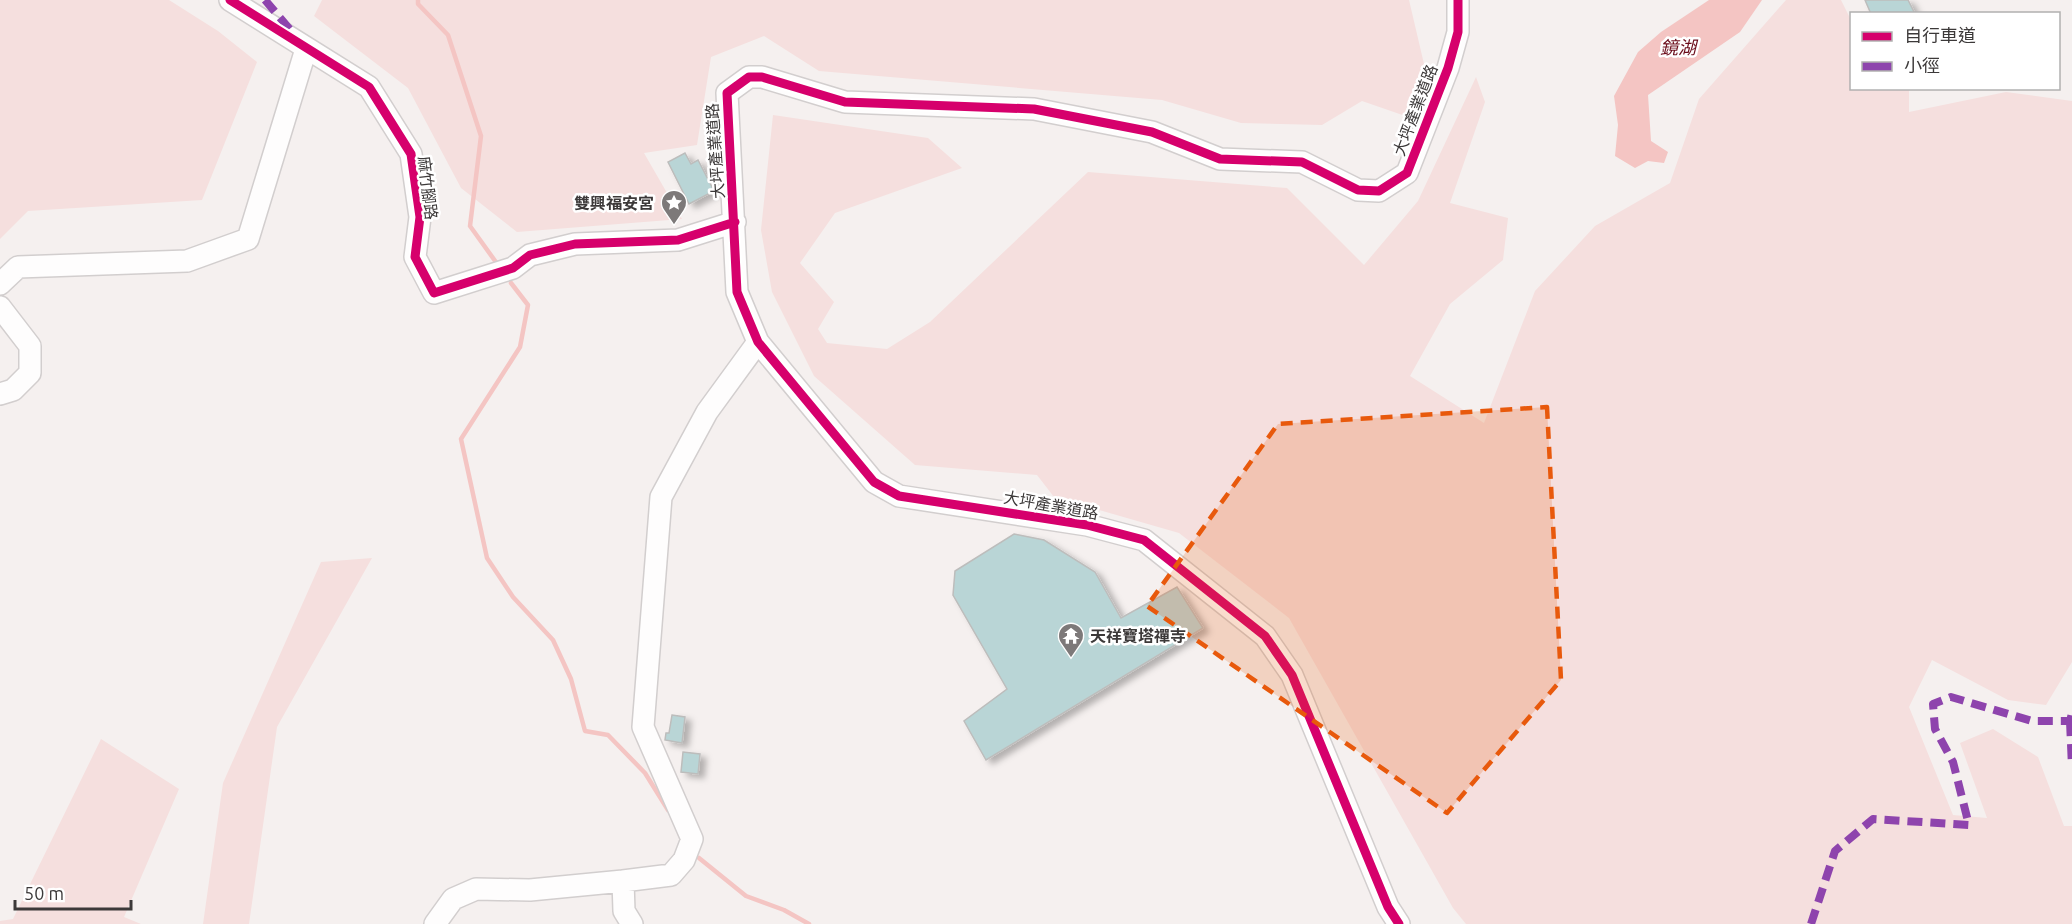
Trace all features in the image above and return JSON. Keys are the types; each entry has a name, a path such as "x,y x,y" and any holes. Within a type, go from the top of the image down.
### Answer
{"street":[{"name":"麻竹腳路","path":"231,0 369,87 411,154 420,217 415,257 434,293 513,268 530,255 575,244 678,240 735,222"},
{"name":"大坪產業道路","path":"1399,924 1388,907 1292,675 1265,636 1144,540 1087,525 899,496 874,482 758,342 737,292 727,93 749,77 762,76 845,102 1034,109 1152,132 1220,159 1302,162 1358,190 1379,191 1407,173 1448,68 1458,32 1458,0"},
{"path":"0,284 18,267 188,261 248,239 306,49"},
{"path":"0,307 30,346 30,372 13,390 0,394"},
{"path":"435,924 453,899 476,889 530,890 671,875 684,860 692,839 643,727 661,497 707,412 758,342"},
{"path":"623,881 624,911 632,924"}],"highlighted area":[{"path":"1547,407 1561,680 1447,813 1147,606 1278,424"}],"shaded area":[{"path":"0,0 169,0 218,31 257,62 202,200 28,211 0,239"},
{"path":"322,0 1409,0 1428,81 1414,119 1362,101 1322,125 1241,123 1162,100 819,71 764,36 711,57 697,145 644,153 682,219 517,232 461,188 408,88 314,16"},
{"path":"1786,0 1841,0 1850,18 1850,90 1909,90 1909,112 2006,92 2072,101 2072,662 2046,705 2008,700 1932,660 1909,707 1953,815 1987,818 1960,743 1993,729 2038,757 2064,826 2072,826 2072,924 1466,924 1453,908 1289,618 1179,533 1054,497 1037,475 915,465 814,376 772,292 761,230 773,115 928,138 962,168 835,213 800,263 834,302 818,329 827,343 887,349 930,322 1088,172 1287,188 1364,265 1418,201 1476,77 1485,102 1450,203 1508,218 1503,260 1450,304 1410,376 1484,423 1535,291 1595,226 1670,183 1699,99"},
{"path":"372,558 277,727 249,924 203,924 223,783 321,562"},
{"path":"101,739 179,789 124,917 141,924 0,924 0,921 13,919"}],"water":[{"name":"鏡湖","path":"1709,0 1762,0 1740,32 1648,95 1651,141 1668,152 1664,163 1648,161 1635,168 1615,156 1618,125 1614,96 1638,52 1661,32"}],"building":[{"path":"1865,0 1908,0 1914,12 1870,12"},
{"path":"685,153 691,164 698,160 714,191 689,204 668,162"},
{"name":"天祥寶塔禪寺","path":"1014,534 1044,540 1095,572 1121,618 1177,587 1203,628 986,760 964,721 1007,689 953,595 955,571"},
{"path":"672,715 685,717 682,743 665,740 666,733 669,733"},
{"path":"683,752 700,754 698,774 681,772"}],"waterway":[{"path":"418,0 418,4 448,35 481,136 470,226 498,265"},
{"path":"511,283 528,305 520,347 461,439 487,558 513,597 553,640 571,679 585,731 608,735 645,773 668,810"},
{"path":"699,858 746,896 784,910 809,924"}],"marked path":[{"path":"265,0 293,33"},
{"path":"1811,924 1835,851 1873,819 1969,825 1953,762 1935,729 1933,704 1951,697 2032,721 2070,721 2072,713"},
{"path":"2070,721 2072,767"}],"cycle path":[{"path":"230,0 369,87 411,154 420,217 415,257 434,293 513,268 530,255 575,244 678,240 735,222"},
{"path":"1399,924 1388,907 1292,675 1265,636 1144,540 1087,525 899,496 874,482 758,342 737,292 727,93 749,77 762,77 845,102 1034,109 1152,132 1220,159 1302,162 1358,190 1379,191 1407,173 1448,68 1458,32 1458,0"}],"place":[{"name":"雙興福安宮","path":"674,226"},
{"name":"天祥寶塔禪寺","path":"1071,659"}]}
